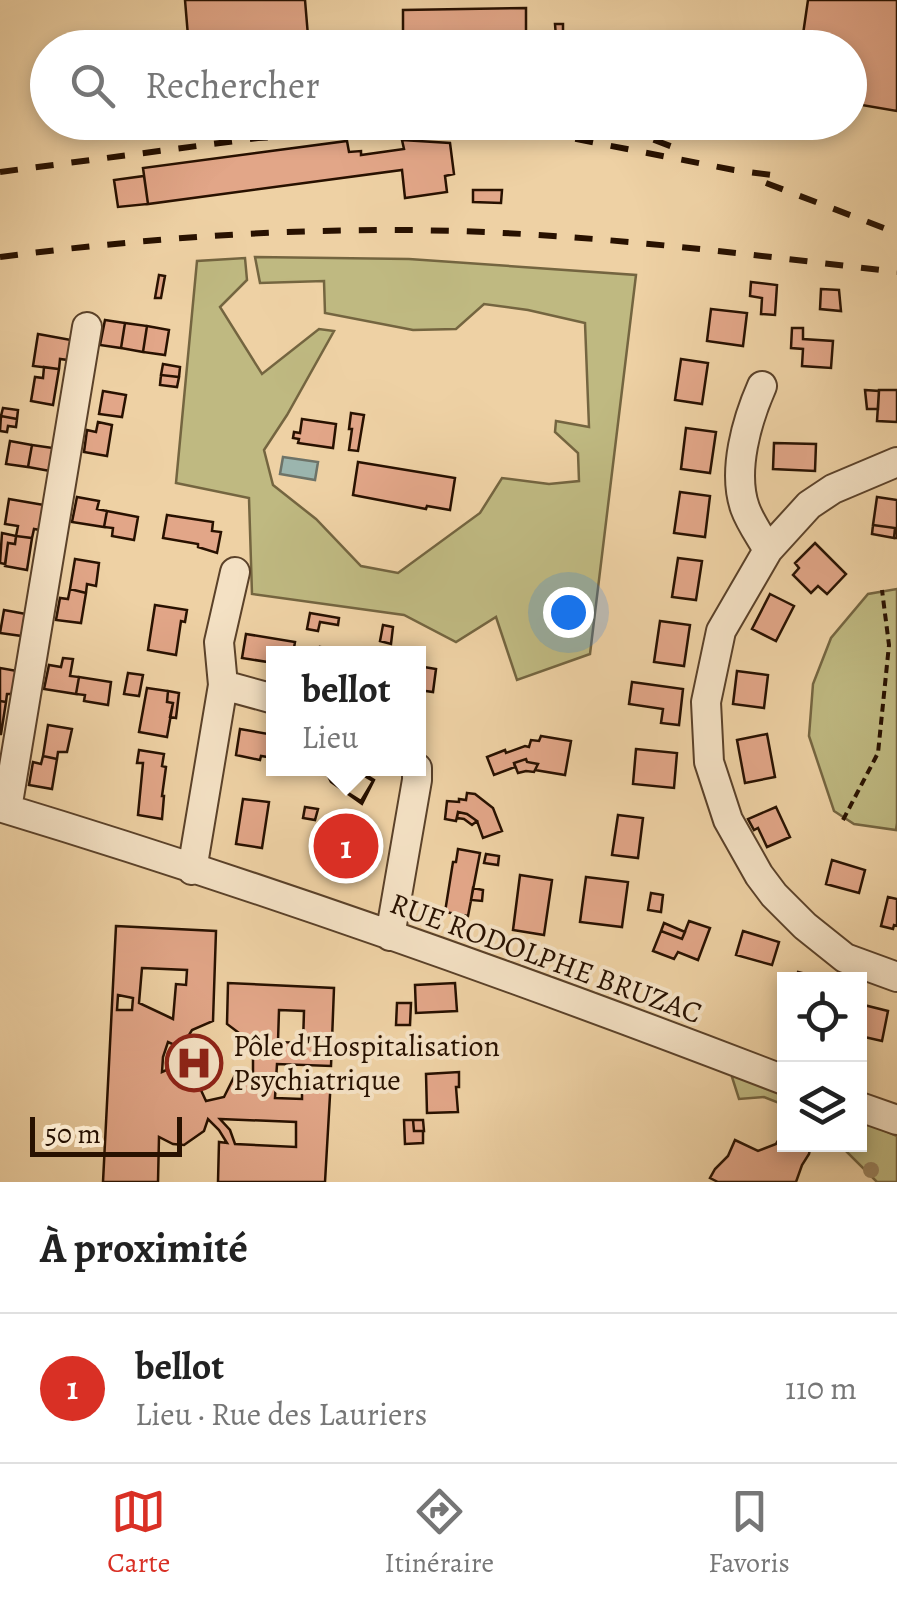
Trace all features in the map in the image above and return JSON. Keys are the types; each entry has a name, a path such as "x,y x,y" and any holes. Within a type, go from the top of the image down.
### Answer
{"street":[{"path":"4,808 87,327"},
{"path":"762,386 748,419 740,466 744,506 768,550"},
{"path":"897,462 833,489 810,505 768,550 721,631 706,702 709,762 728,820 752,864 774,895 845,958 897,978"},
{"path":"192,870 222,686 220,642 234,572"},
{"path":"222,686 266,697"},
{"path":"390,936 417,776"},
{"name":"RUE RODOLPHE BRUZAC","path":"4,808 390,936 777,1077"},
{"path":"867,1109 897,1120"}],"path":[{"path":"842,820 878,754 889,645 882,590"}],"shaded area":[{"path":"255,257 409,259 636,275 590,654 517,680 496,617 456,642 404,615 252,594 249,498 176,483 197,261 245,258 247,280 220,307 262,374 319,329 334,331 264,450 273,485 316,519 361,566 398,573 480,513 502,478 549,484 579,481 578,453 555,432 556,421 589,427 585,323 484,304 456,329 413,330 325,313 324,281 260,283"},
{"path":"897,589 896,830 854,824 834,811 809,736 813,684 831,638 868,594"},
{"path":"739,1068 777,1085 777,1102 764,1097 739,1099 732,1077"},
{"path":"867,1123 897,1136 897,1182 877,1182 847,1152 867,1152"}],"water":[{"path":"283,457 318,462 315,480 280,474"}],"building":[{"path":"185,0 305,0 308,30 188,30"},
{"path":"808,0 897,0 897,111 867,106 867,30 804,30"},
{"path":"526,8 526,30 403,30 403,10"},
{"path":"402,140 450,143 454,174 445,176 447,192 405,198 402,170 148,204 143,168 347,141 349,152 361,151 361,155 404,149"},
{"path":"144,176 148,204 118,207 114,180"},
{"path":"473,190 502,190 501,203 473,202"},
{"path":"159,275 165,276 161,298 155,298"},
{"path":"751,282 777,285 775,315 761,314 762,298 750,296"},
{"path":"821,289 839,290 841,311 820,309"},
{"path":"711,309 747,313 743,346 707,341"},
{"path":"105,320 125,323 121,348 100,345"},
{"path":"125,323 147,326 143,352 121,348"},
{"path":"147,326 169,330 165,355 143,352"},
{"path":"792,328 803,328 803,339 833,341 831,368 802,366 803,349 791,348"},
{"path":"38,334 71,340 68,360 60,359 59,369 33,366"},
{"path":"681,359 708,363 702,404 675,400"},
{"path":"163,364 180,367 179,377 161,375"},
{"path":"44,367 59,369 53,405 31,401 35,377 43,378"},
{"path":"161,375 179,377 177,387 160,385"},
{"path":"865,390 879,391 878,409 867,409"},
{"path":"879,390 897,390 897,422 877,421"},
{"path":"103,391 126,395 122,417 99,414"},
{"path":"3,408 18,410 17,419 1,416"},
{"path":"351,413 364,415 358,451 349,450"},
{"path":"1,416 17,419 16,427 0,431"},
{"path":"302,419 336,424 333,448 298,443 294,432 300,433"},
{"path":"98,422 112,425 107,456 84,452 87,430 96,432"},
{"path":"686,428 716,432 710,473 681,469"},
{"path":"10,441 32,445 28,467 6,464"},
{"path":"774,443 816,444 815,471 773,469"},
{"path":"32,445 53,448 50,471 28,467"},
{"path":"358,462 455,478 450,510 353,495"},
{"path":"680,492 710,496 705,537 674,533"},
{"path":"77,497 99,501 97,509 107,511 104,527 72,522"},
{"path":"877,497 897,500 897,538 895,528 873,525"},
{"path":"9,499 44,505 40,530 34,529 32,538 16,536 18,526 5,524"},
{"path":"107,511 138,517 134,540 112,536 113,528 104,527"},
{"path":"167,515 213,522 212,531 221,532 217,553 198,544 163,538"},
{"path":"873,525 895,528 894,538 872,534"},
{"path":"2,533 16,536 15,544 8,543 5,564 0,563"},
{"path":"16,536 32,538 27,570 5,566 8,543 15,544"},
{"path":"815,543 846,574 827,594 818,586 811,593 793,575 799,568 795,563"},
{"path":"678,558 702,561 696,600 672,597"},
{"path":"75,559 99,563 96,586 87,584 86,593 70,589"},
{"path":"70,589 86,593 81,623 56,620 60,598 68,599"},
{"path":"770,594 794,606 776,641 752,629"},
{"path":"155,605 187,610 185,622 181,621 176,655 148,650"},
{"path":"4,610 26,614 22,636 0,633"},
{"path":"310,613 339,618 338,625 320,622 318,631 307,629"},
{"path":"660,621 690,625 684,666 654,662"},
{"path":"383,625 393,627 391,644 380,641"},
{"path":"246,634 295,642 294,646 266,646 266,662 242,658"},
{"path":"63,658 73,659 70,676 79,677 76,694 44,689 49,665 61,667"},
{"path":"426,667 436,669 433,692 426,691"},
{"path":"0,668 17,671 13,694 7,694 6,702 0,701"},
{"path":"737,671 768,675 764,708 733,704"},
{"path":"128,673 143,675 139,696 124,694"},
{"path":"79,677 111,682 108,705 84,701 85,695 76,694"},
{"path":"632,682 683,689 679,725 661,723 663,709 629,704"},
{"path":"147,688 168,691 167,702 173,703 167,737 139,732"},
{"path":"168,691 179,693 176,718 170,717 173,703 167,702"},
{"path":"0,701 6,702 1,734 0,734"},
{"path":"48,725 72,729 67,752 58,752 57,759 43,756"},
{"path":"240,729 266,734 266,757 261,756 260,760 236,755"},
{"path":"767,734 775,777 745,783 737,740"},
{"path":"541,736 571,741 565,775 535,770 538,764 526,759 494,775 487,757 529,747 531,740 539,741"},
{"path":"636,749 677,753 674,788 633,784"},
{"path":"139,750 164,754 162,819 138,815 143,763 137,763"},
{"path":"43,756 57,759 52,789 29,785 33,762 41,764"},
{"path":"526,759 538,764 534,772 518,773 514,763"},
{"path":"328,776 364,776 373,781 361,801"},
{"path":"328,776 368,776 374,780 362,804"},
{"path":"467,793 475,794 493,808 502,831 483,838 477,821 467,814 458,812 456,821 445,819 447,801 466,800"},
{"path":"243,799 269,802 262,848 236,844"},
{"path":"305,807 318,809 315,820 303,818"},
{"path":"776,807 790,837 767,847 758,828 754,830 748,819"},
{"path":"458,812 477,821 472,825 457,818"},
{"path":"618,815 643,818 638,858 612,855"},
{"path":"342,830 378,837 374,857 364,855 363,861 343,852 321,862 313,840"},
{"path":"458,849 480,853 468,916 445,912"},
{"path":"486,854 499,856 498,865 484,863"},
{"path":"832,860 865,870 859,893 826,884"},
{"path":"520,875 552,880 544,935 513,930"},
{"path":"586,877 628,882 622,927 580,922"},
{"path":"473,888 483,890 482,901 471,900"},
{"path":"651,893 663,895 661,912 648,910"},
{"path":"888,897 897,899 897,926 893,929 881,926"},
{"path":"689,921 710,928 698,960 678,952 674,959 653,951 661,931 682,939"},
{"path":"664,923 685,932 682,939 661,931"},
{"path":"116,926 216,931 213,1021 192,1030 181,1048 168,1042 162,1072 183,1068 194,1075 206,1101 224,1097 235,1075 253,1074 253,1054 247,1039 227,1024 228,983 334,988 331,1066 277,1064 275,1098 302,1099 302,1077 331,1078 325,1182 218,1182 219,1142 227,1143 208,1119 204,1131 184,1145 159,1137 158,1182 103,1182","holes":["142,968 187,970 186,985 176,984 173,1019 139,1003","118,995 133,998 132,1010 117,1010","279,1010 304,1011 303,1043 278,1042","220,1119 296,1122 296,1147 235,1144"]},
{"path":"743,931 779,942 772,965 736,955"},
{"path":"455,983 457,1011 416,1013 415,985"},
{"path":"397,1003 411,1003 410,1025 396,1025"},
{"path":"867,1006 888,1011 882,1041 867,1038"},
{"path":"459,1072 458,1112 427,1113 426,1074"},
{"path":"404,1120 413,1120 414,1131 423,1131 423,1143 405,1144"},
{"path":"413,1120 423,1120 424,1131 414,1131"},
{"path":"735,1140 758,1151 776,1144 777,1152 809,1152 796,1182 718,1182 710,1178"}],"railway":[{"path":"0,172 243,140"},
{"path":"581,140 786,177"},
{"path":"654,140 678,149"},
{"path":"766,183 897,233"},
{"path":"0,257 245,234 455,231 645,243 897,272"}],"place":[{"name":"bellot","path":"346,846"},
{"name":"Pôle d'Hospitalisation Psychiatrique","path":"194,1063"}]}
